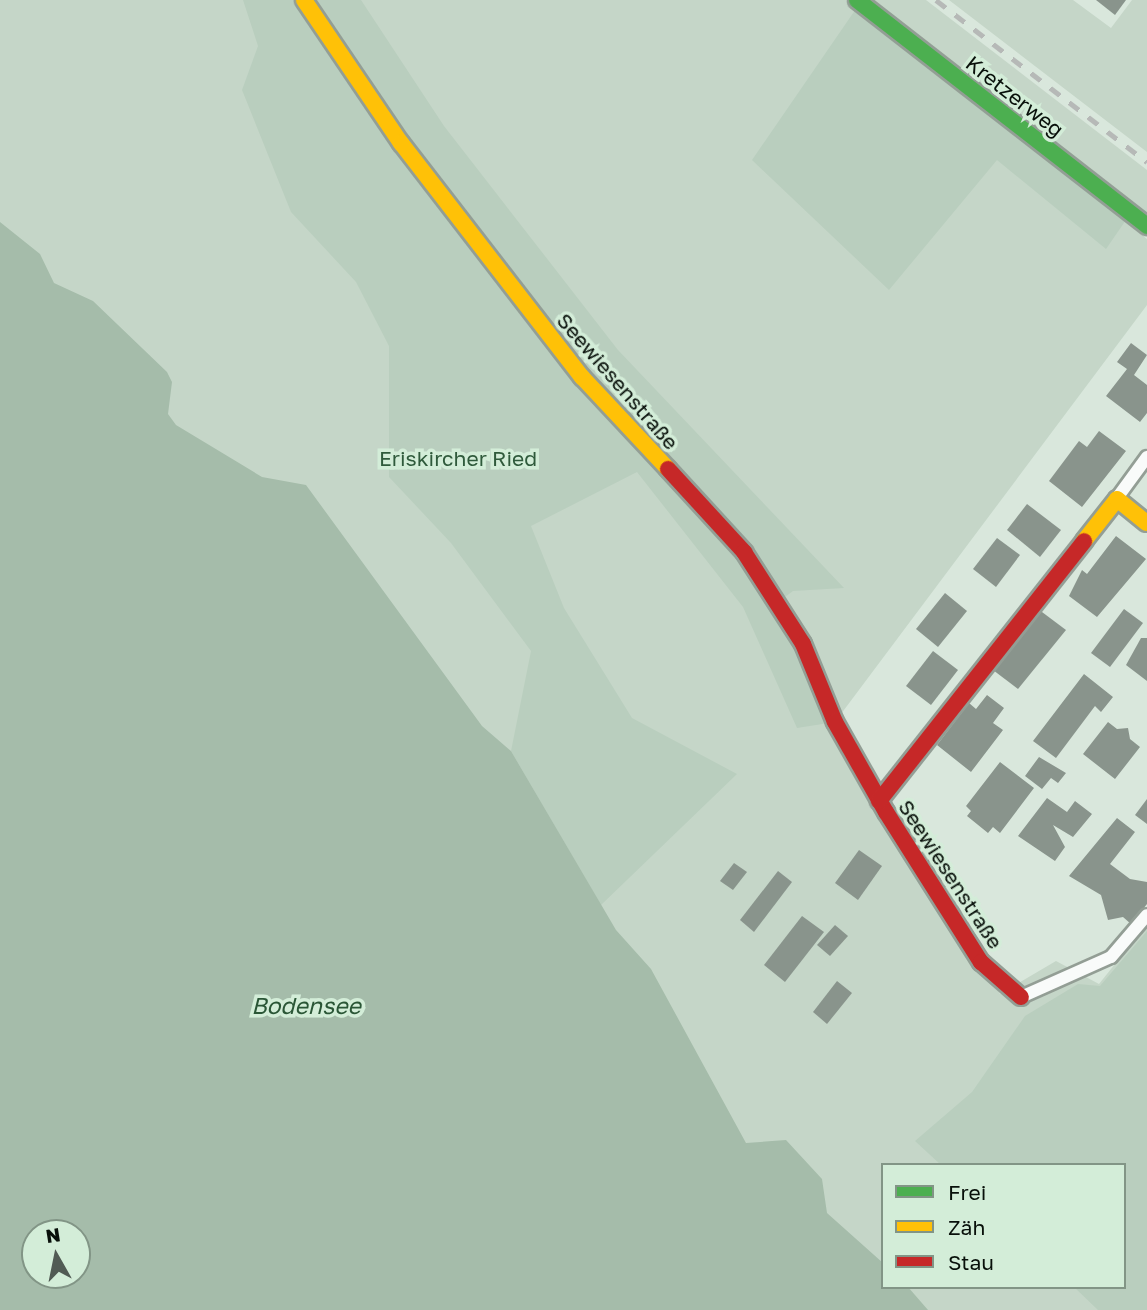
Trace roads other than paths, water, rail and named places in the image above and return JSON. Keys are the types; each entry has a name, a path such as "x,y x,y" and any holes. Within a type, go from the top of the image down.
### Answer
{"street":[{"name":"Seewiesenstraße","path":"304,0 401,143 582,377 744,552 803,644 835,722 879,801 981,962 1021,997"},
{"name":"Kretzerweg","path":"857,0 1147,226"},
{"name":"Seewiesenstraße","path":"879,801 1116,499"},
{"path":"1116,499 1147,523"}],"lane":[{"name":"Seewiesenstraße","path":"1116,499 1147,457"},
{"path":"1021,997 1111,957 1147,915"}],"water":[{"name":"Bodensee","path":"0,222 40,254 54,283 93,301 167,372 172,382 168,414 176,425 262,477 306,485 482,726 511,751 616,930 651,969 746,1143 786,1140 822,1179 827,1213 881,1261 881,1289 910,1289 928,1310 0,1310"}],"railway":[{"path":"936,0 1147,162"}],"park label":[{"name":"Eriskircher Ried","path":"458,458"}]}
